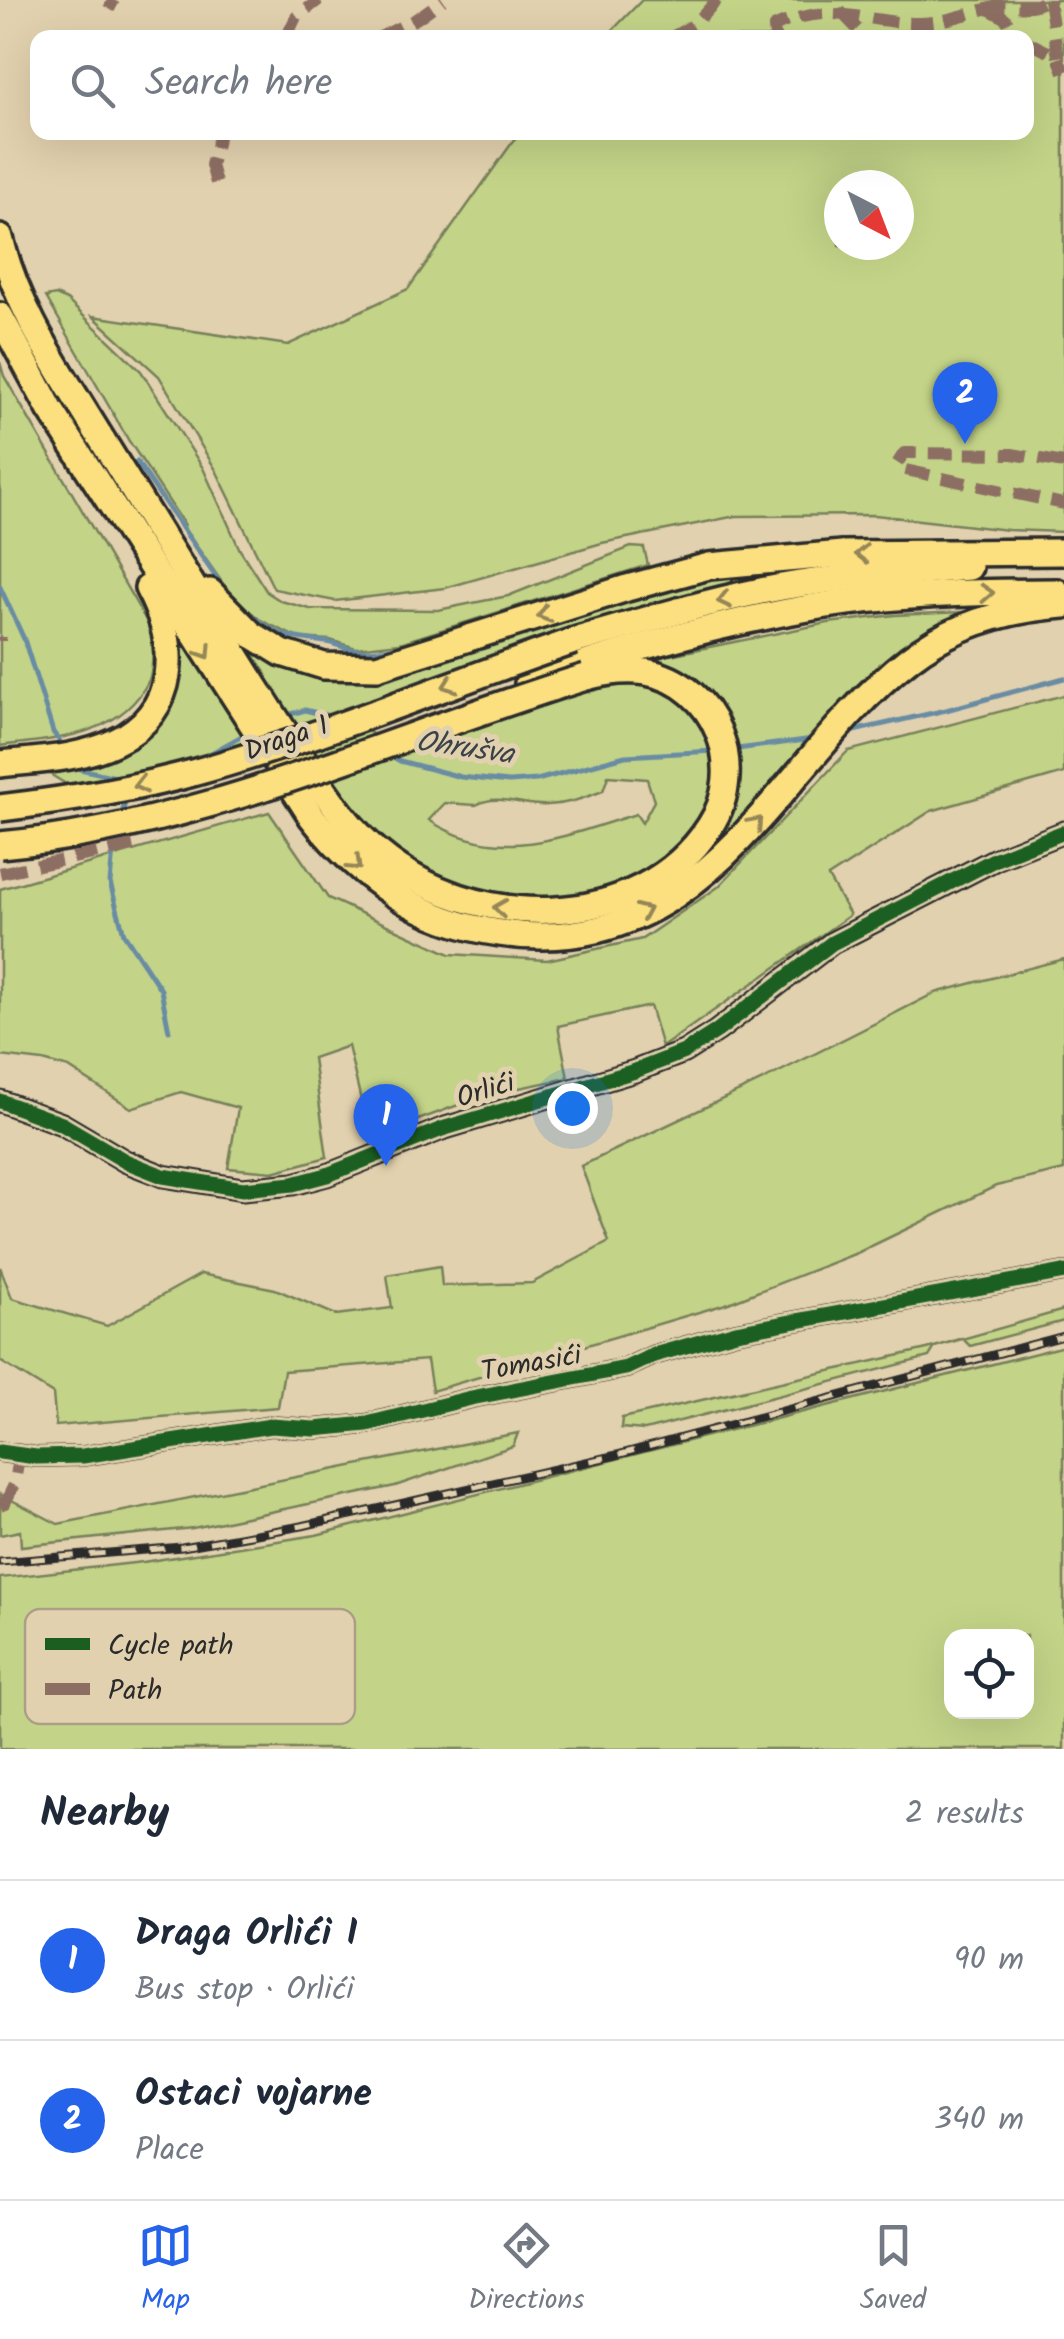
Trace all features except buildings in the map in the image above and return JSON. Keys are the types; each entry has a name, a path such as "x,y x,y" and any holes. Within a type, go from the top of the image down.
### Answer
{"highway":[{"path":"0,238 23,386 158,607 170,660 166,685 151,711 124,737 97,749 56,758 0,764"},
{"path":"12,323 54,346 219,604 264,643 324,666 378,667 678,573 743,561 842,554 1064,552"},
{"path":"12,323 50,409 317,802 405,874 434,890 498,908 564,910 677,879 749,831 910,658 964,628 1012,612 1064,605"},
{"path":"0,845 93,832 236,798 580,661 684,608 765,590 876,574 1064,566"},
{"path":"580,661 817,607 937,595 1064,592"},
{"path":"580,661 657,675 682,688 705,708 721,735 727,780 718,814 677,879"},
{"name":"Draga 1","path":"0,808 71,799 196,772 580,661"},
{"name":"Draga 1","path":"0,832 92,821 205,794 295,766 580,661"}],"street":[{"name":"Orlići","path":"0,1101 62,1124 125,1162 163,1176 243,1189 293,1184 327,1175 442,1129 635,1071 684,1052 718,1031 832,942 996,859 1064,832"},
{"name":"Tomasići","path":"0,1452 36,1458 68,1457 272,1426 314,1429 367,1424 626,1368 654,1355 736,1332 827,1318 905,1298 1064,1272"}],"green space":[{"path":"642,0 1064,0 1064,532 1008,530 875,515 736,516 602,543 445,588 335,601 274,589 216,470 159,376 93,316 288,345 408,289 514,140 1034,140 1034,30 613,30"},
{"path":"56,295 67,300 141,371 203,468 240,550 267,592 281,601 310,609 438,610 508,596 631,547 644,548 648,565 400,643 356,648 330,640 298,638 259,619 231,595 183,527 46,297"},
{"path":"0,362 4,376 154,634 149,680 122,713 85,732 0,746"},
{"path":"843,564 597,625 595,620 340,711 396,751 611,681 652,684 660,657 828,623 964,612 920,637 880,667 749,812 692,867 641,874 618,885 567,898 493,896 430,876 376,836 337,790 298,818 248,743 132,775 71,787 43,770 128,746 179,630 222,702 266,674 236,637 312,670 701,577","holes":["608,776 647,779 654,801 642,823 636,814 557,838 506,844 480,842 429,820 445,803 476,805 502,800 556,804 603,791"]},
{"path":"1064,695 1064,773 931,811 828,877 850,915 662,1047 650,1006 558,1026 568,1078 485,1095 370,1138 348,1046 313,1058 327,1157 273,1172 228,1168 238,1108 181,1092 131,1108 69,1068 0,1056 0,889 269,812 328,898 450,954 547,960 642,939 718,887 848,751"},
{"path":"1064,959 1064,1170 996,1186 857,1253 726,1304 432,1391 427,1360 284,1371 278,1407 56,1426 53,1394 0,1361 0,1267 12,1298 107,1326 201,1274 275,1289 336,1315 392,1308 387,1275 440,1266 442,1286 532,1283 609,1242 581,1166 935,993"},
{"path":"1064,1310 1064,1321 970,1346 963,1339"},
{"path":"941,1345 929,1357 645,1430 621,1428 622,1418"},
{"path":"1064,1346 1064,1749 0,1749 0,1578 143,1562 316,1535"},
{"path":"518,1433 513,1446 395,1486 193,1528 21,1546 20,1531 0,1535 0,1494 58,1524"}],"waterway":[{"path":"137,462 224,589"},
{"path":"563,595 622,576"},
{"name":"Ohrušva","path":"0,587 24,639 53,732 66,750"},
{"path":"246,611 283,634 366,651 428,638"},
{"name":"Ohrušva","path":"849,732 1064,678"},
{"name":"Ohrušva","path":"281,717 305,710 333,717"},
{"name":"Ohrušva","path":"206,756 249,732"},
{"name":"Ohrušva","path":"730,750 813,739"},
{"name":"Ohrušva","path":"388,754 400,761 461,777 509,782 537,780 625,756 714,751"},
{"name":"Ohrušva","path":"76,762 80,769 120,778"},
{"path":"120,818 128,795"},
{"path":"114,838 110,883 124,934 161,990 169,1031"}],"railway":[{"path":"0,1562 182,1547 302,1526 617,1455 1064,1336"}],"marked path":[{"path":"109,9 114,0"},
{"path":"290,30 296,17 319,0"},
{"path":"394,30 443,0"},
{"path":"684,30 717,0"},
{"path":"774,30 812,15 928,23 994,7 1033,6 1046,0"},
{"path":"1049,0 1058,57"},
{"path":"988,9 1005,18 1013,30"},
{"path":"840,11 858,30"},
{"path":"1034,45 1058,57 1064,72"},
{"path":"216,183 211,165 218,140"},
{"path":"1064,463 1012,454 904,453 897,464 901,469 1064,504"},
{"path":"0,873 137,845"},
{"path":"0,1505 5,1503 15,1483 18,1463"}],"cycle path":[{"path":"0,1101 62,1124 125,1161 163,1176 243,1189 293,1184 327,1175 442,1129 635,1071 684,1052 832,943 996,859 1064,832"},
{"path":"0,1452 36,1457 83,1456 271,1426 314,1429 367,1424 471,1398 626,1368 654,1355 736,1332 1064,1272"}],"place":[{"name":"Ostaci vojarne","path":"965,444"},
{"name":"Draga Orlići I","path":"386,1166"}]}
